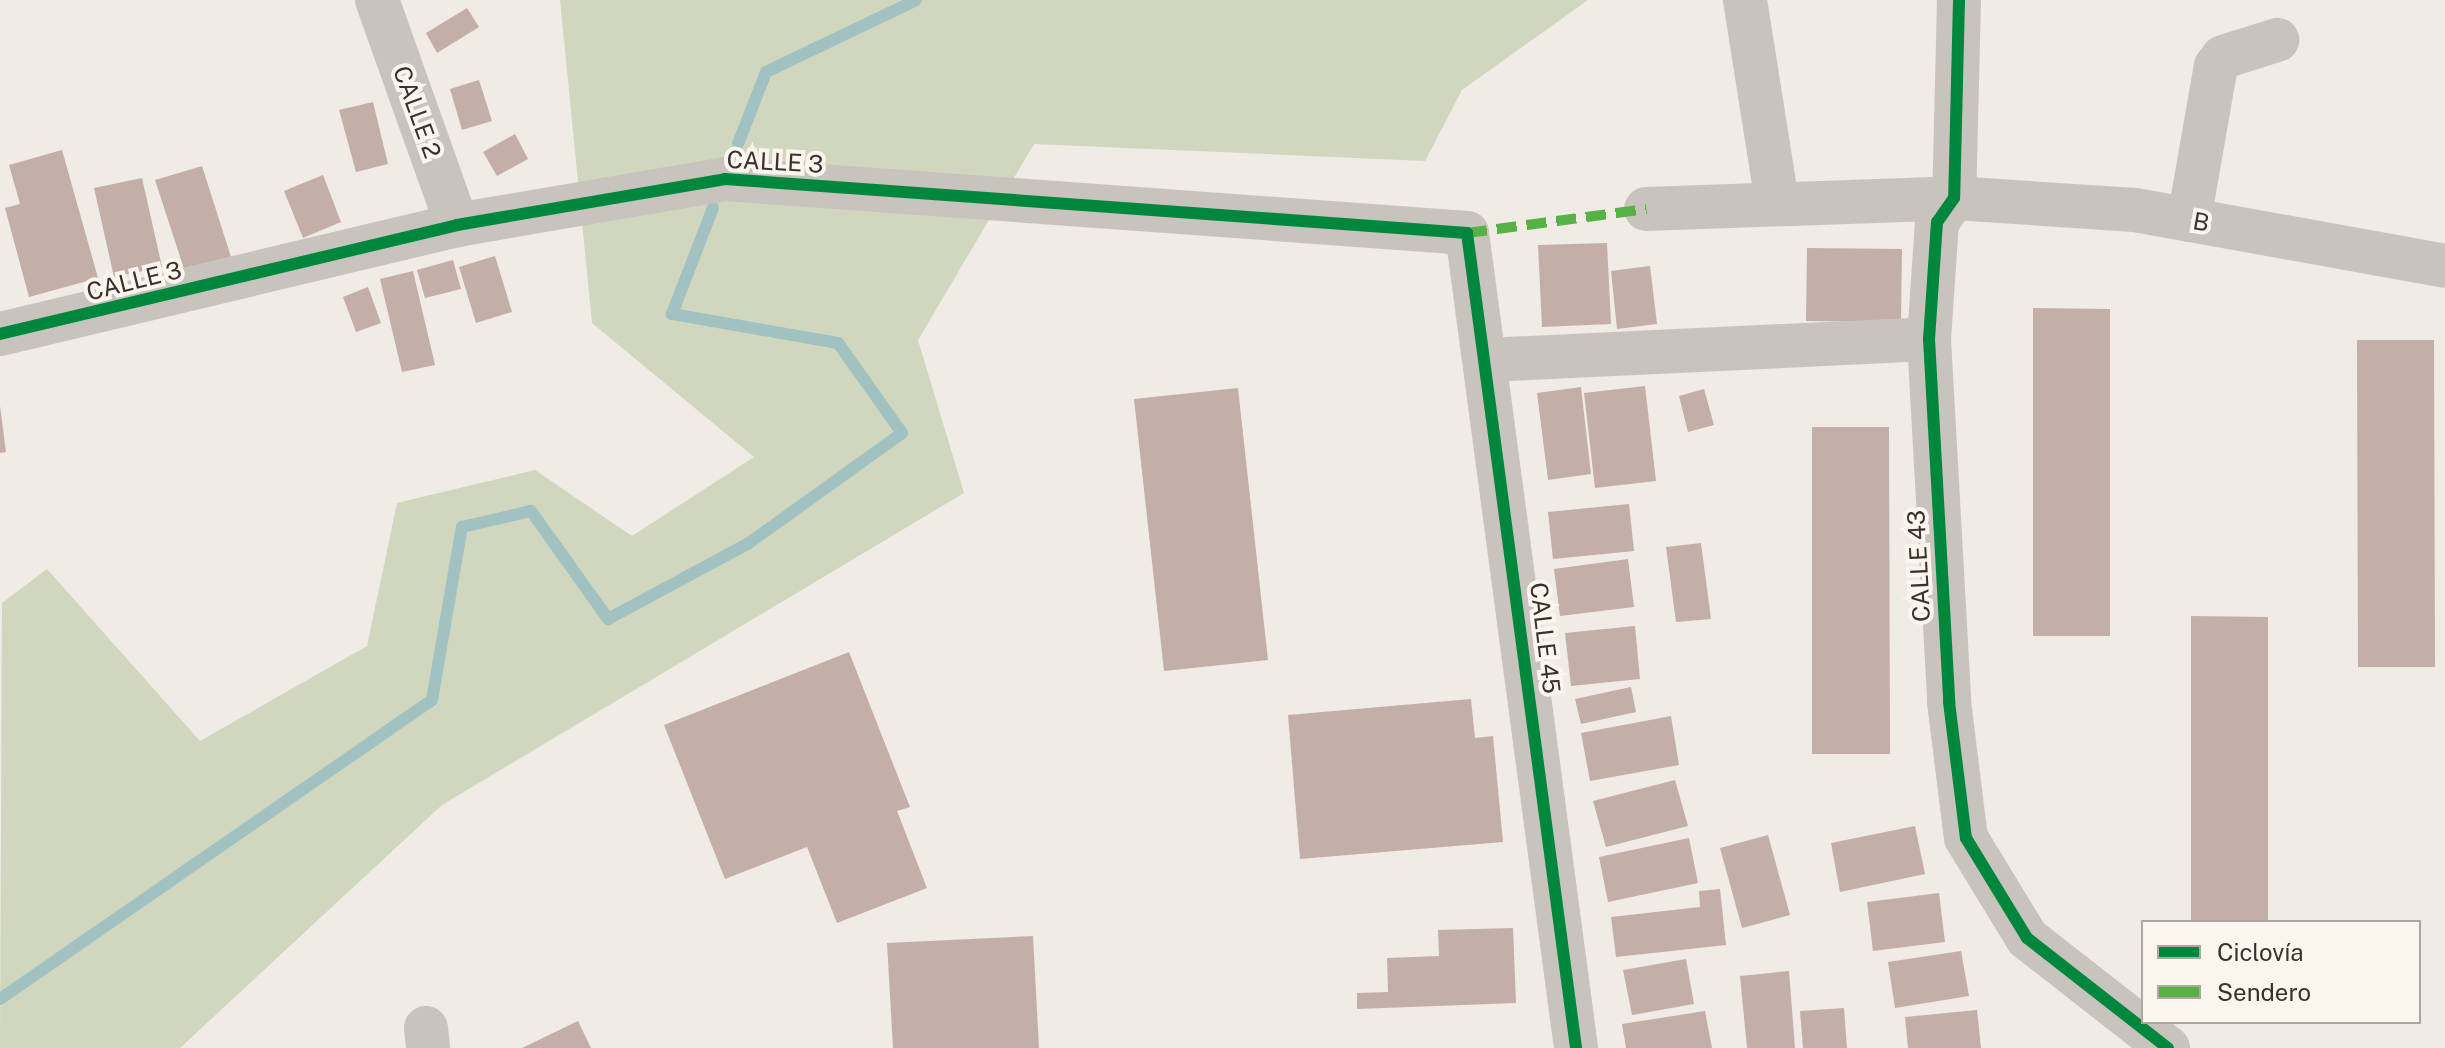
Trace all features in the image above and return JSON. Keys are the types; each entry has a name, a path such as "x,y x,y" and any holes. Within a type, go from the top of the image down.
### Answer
{"street":[{"name":"CALLE 2","path":"377,0 457,225"},
{"path":"1745,0 1777,201"},
{"name":"CALLE 43","path":"1959,0 1954,198 1937,222 1929,339 1949,702 1966,838 2027,938 2168,1048"},
{"path":"2189,220 2216,66 2223,57 2277,40"},
{"name":"CALLE 3","path":"0,334 457,225 725,179 1467,233"},
{"name":"B","path":"1646,209 1777,201 1954,198 2135,210 2445,266"},
{"name":"CALLE 45","path":"1467,233 1576,1048"},
{"path":"1486,360 1929,339"}],"green space":[{"path":"560,0 1588,0 1462,90 1425,161 1034,144 918,340 964,493 442,805 180,1048 0,1048 2,603 47,569 200,741 367,646 397,503 535,470 632,536 754,457 592,323"}],"building":[{"path":"467,8 479,27 437,53 426,33"},
{"path":"479,80 492,121 462,130 450,89"},
{"path":"373,102 388,164 356,172 339,110"},
{"path":"515,134 528,159 497,176 483,152"},
{"path":"62,150 98,278 29,297 5,208 20,204 9,165"},
{"path":"202,166 232,260 186,275 155,180"},
{"path":"323,175 341,222 303,238 284,191"},
{"path":"142,178 162,267 114,277 94,188"},
{"path":"1607,243 1611,324 1542,327 1538,245"},
{"path":"1807,248 1902,249 1901,322 1806,321"},
{"path":"495,256 512,312 476,323 459,267"},
{"path":"453,260 461,289 425,298 417,270"},
{"path":"1650,266 1657,324 1617,329 1611,271"},
{"path":"413,271 435,365 402,372 380,279"},
{"path":"368,287 381,323 356,332 343,297"},
{"path":"2033,308 2110,309 2110,636 2033,636"},
{"path":"2357,340 2434,340 2435,667 2358,667"},
{"path":"1645,386 1656,481 1595,488 1584,393"},
{"path":"1581,387 1591,474 1548,480 1537,393"},
{"path":"1238,388 1268,660 1164,671 1134,399"},
{"path":"1704,389 1714,425 1688,432 1679,396"},
{"path":"0,406 6,452 0,453"},
{"path":"1812,427 1889,427 1890,754 1812,754"},
{"path":"1629,504 1634,551 1553,559 1548,512"},
{"path":"1701,543 1711,619 1676,622 1666,547"},
{"path":"1628,559 1634,607 1560,616 1554,569"},
{"path":"2191,616 2268,617 2268,920 2191,920"},
{"path":"1635,626 1640,679 1571,686 1565,633"},
{"path":"849,652 910,807 897,811 927,888 837,923 807,847 725,879 664,725"},
{"path":"1631,687 1636,712 1581,724 1575,699"},
{"path":"1471,699 1475,738 1493,736 1503,842 1300,859 1288,715"},
{"path":"1671,716 1679,765 1590,781 1581,733"},
{"path":"1675,780 1688,826 1606,847 1593,801"},
{"path":"1915,826 1925,874 1840,892 1831,843"},
{"path":"1768,835 1790,915 1742,928 1720,848"},
{"path":"1689,838 1698,883 1608,902 1599,857"},
{"path":"1720,889 1726,945 1616,957 1611,917 1700,907 1699,891"},
{"path":"1939,893 1945,942 1873,951 1867,902"},
{"path":"1513,928 1516,1003 1357,1009 1357,993 1388,992 1387,958 1439,956 1438,930"},
{"path":"1033,936 1039,1048 893,1048 887,943"},
{"path":"1961,951 1969,996 1895,1008 1888,962"},
{"path":"1686,959 1694,1004 1632,1015 1623,970"},
{"path":"1789,971 1795,1048 1747,1048 1740,976"},
{"path":"1844,1008 1847,1048 1803,1048 1800,1011"},
{"path":"1977,1010 1981,1048 1908,1048 1905,1017"},
{"path":"1705,1011 1712,1048 1626,1048 1622,1024"},
{"path":"578,1021 591,1048 522,1048"}],"waterway":[{"path":"738,144 766,72 916,0"},
{"path":"0,999 432,700 462,527 531,511 608,619 749,543 902,433 838,343 672,314 713,208"}],"marked path":[{"path":"1467,233 1646,209"}],"cycle path":[{"path":"1959,0 1954,198 1937,222 1929,339 1949,702 1966,838 2027,938 2168,1048"},
{"path":"0,334 457,225 725,179 1467,233 1576,1048"}]}
